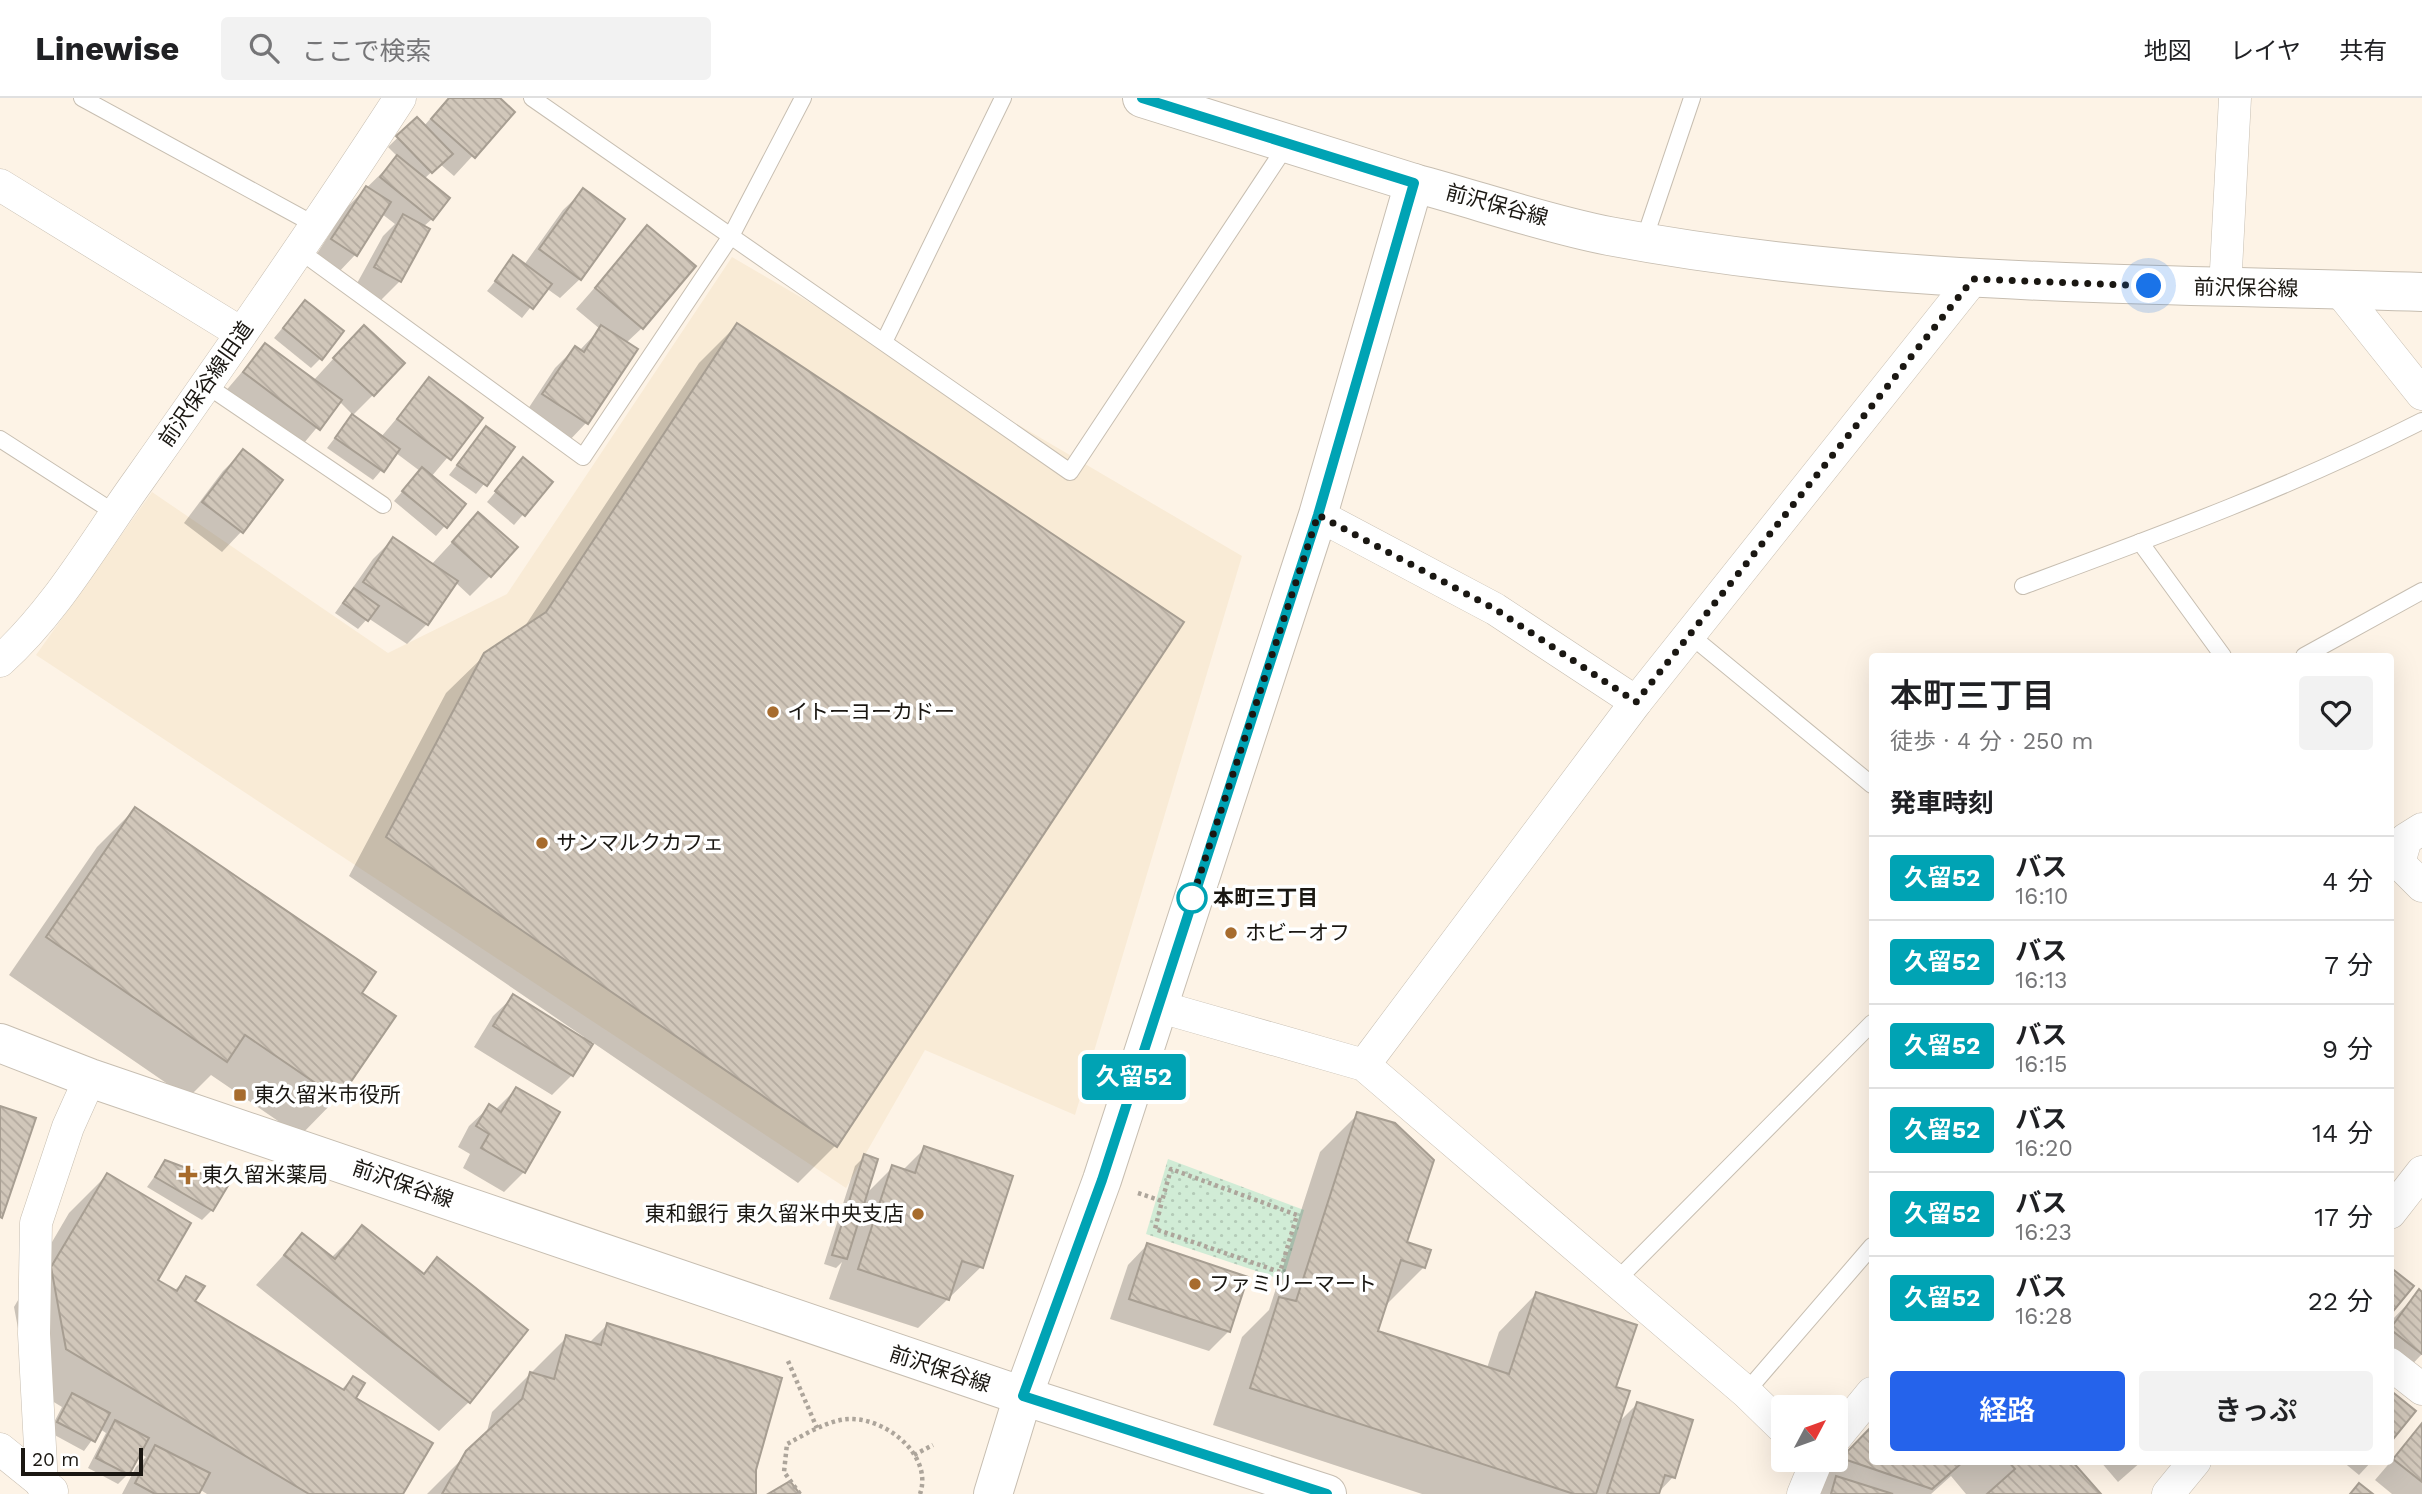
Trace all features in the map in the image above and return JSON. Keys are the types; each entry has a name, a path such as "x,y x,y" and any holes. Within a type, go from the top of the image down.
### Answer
{"main road":[{"path":"993,1494 1023,1396 1102,1180 1318,515 1414,183 1142,98"},
{"name":"前沢保谷線","path":"1414,183 1608,236 1790,262 1973,279 2225,289 2422,292"},
{"name":"前沢保谷線","path":"0,1043 90,1078 1023,1396"},
{"path":"1023,1396 1327,1494"}],"street":[{"name":"前沢保谷線旧道","path":"0,661 45,612 309,239 400,98"},
{"path":"2225,289 2235,98"},
{"path":"0,185 241,333"},
{"path":"1364,1065 1636,702 1973,279"},
{"path":"2339,290 2422,394"},
{"path":"1318,515 1495,609 1636,702"},
{"path":"2422,830 2406,839 2399,863 2422,886"},
{"path":"1157,1006 1364,1065 1617,1280 1771,1416"},
{"path":"49,1490 34,1334 36,1223 68,1127 90,1078"},
{"path":"2394,1208 2422,1172"},
{"path":"2394,1366 2422,1389"},
{"path":"1848,1422 1869,1397"},
{"path":"0,1449 49,1490"},
{"path":"2168,1494 2192,1465"},
{"path":"1802,1494 1811,1472"}],"lane":[{"path":"82,98 309,239 583,457 731,236 803,98"},
{"path":"532,98 1070,472 1288,143"},
{"path":"884,342 1003,98"},
{"path":"1644,240 1692,98"},
{"path":"206,385 383,505"},
{"path":"2023,586 2140,542 2367,449 2422,421"},
{"path":"0,439 115,513"},
{"path":"2140,542 2221,653"},
{"path":"2310,653 2422,592"},
{"path":"1690,635 1869,783"},
{"path":"1617,1280 1869,1026"},
{"path":"1746,1392 1869,1249"}],"path":[{"path":"1171,1169 1297,1215 1280,1272 1154,1230 1162,1200 1171,1169"},
{"path":"1137,1193 1162,1200"},
{"path":"788,1361 817,1428"},
{"path":"800,1494 784,1472 787,1444 817,1428 853,1419 885,1427 900,1436 914,1455 923,1485 920,1494"},
{"path":"914,1455 933,1445"}],"shaded area":[{"path":"732,257 1242,556 1075,1115 925,1050 846,1188 36,655 152,492 388,653 507,594"}],"green space":[{"path":"1168,1159 1304,1210 1283,1280 1146,1234"}],"building":[{"path":"449,98 500,98 515,112 475,158 431,119"},
{"path":"417,117 453,154 432,173 396,136"},
{"path":"397,155 450,198 433,220 380,177"},
{"path":"366,186 391,202 357,256 331,239"},
{"path":"583,188 625,219 581,280 539,249"},
{"path":"403,214 430,229 401,282 374,267"},
{"path":"647,225 696,266 643,329 595,288"},
{"path":"513,255 552,284 533,309 495,281"},
{"path":"305,300 344,331 322,360 283,328"},
{"path":"737,323 1184,622 837,1147 386,837 484,653 546,612"},
{"path":"364,325 405,363 374,396 333,358"},
{"path":"601,325 638,349 588,424 542,394 575,346 584,352"},
{"path":"265,343 342,400 320,430 243,372"},
{"path":"429,377 483,418 451,460 397,419"},
{"path":"352,414 400,449 384,472 335,438"},
{"path":"486,426 515,447 487,486 457,465"},
{"path":"243,449 283,480 243,533 202,502"},
{"path":"523,457 553,482 525,516 495,491"},
{"path":"422,467 466,504 447,528 402,491"},
{"path":"478,512 518,547 491,577 452,542"},
{"path":"393,537 458,581 428,625 363,582"},
{"path":"354,588 379,606 368,621 343,603"},
{"path":"135,807 376,972 362,993 396,1016 339,1099 245,1035 227,1062 46,937"},
{"path":"513,994 593,1044 573,1076 493,1026"},
{"path":"516,1087 560,1112 525,1173 481,1148 489,1134 476,1126 489,1104 501,1112"},
{"path":"0,1106 36,1118 2,1218 0,1217"},
{"path":"1357,1112 1395,1123 1434,1160 1407,1242 1431,1250 1425,1268 1401,1260 1378,1331 1509,1374 1536,1292 1637,1325 1616,1387 1630,1391 1596,1494 1574,1494 1250,1388 1279,1297 1296,1301"},
{"path":"924,1146 1013,1176 983,1268 962,1261 949,1300 858,1269 892,1165 915,1173"},
{"path":"864,1154 878,1159 847,1259 832,1255"},
{"path":"165,1160 229,1184 213,1211 155,1177"},
{"path":"107,1173 191,1223 158,1280 177,1291 186,1276 205,1286 195,1301 344,1390 353,1376 365,1383 356,1398 433,1443 403,1494 309,1494 66,1349 51,1267"},
{"path":"362,1225 424,1274 437,1257 528,1330 470,1403 284,1255 302,1233 335,1259"},
{"path":"1147,1243 1248,1277 1230,1332 1129,1299"},
{"path":"2394,1270 2414,1286 2394,1310"},
{"path":"2419,1289 2422,1292 2422,1354 2394,1332 2394,1323"},
{"path":"607,1323 782,1378 756,1470 756,1494 442,1494 466,1451 522,1399 530,1372 554,1379 566,1335 601,1345"},
{"path":"72,1393 110,1413 95,1442 57,1422"},
{"path":"2394,1393 2416,1411 2394,1438"},
{"path":"1637,1402 1693,1420 1675,1478 1665,1475 1659,1494 1607,1494"},
{"path":"115,1420 149,1438 129,1475 96,1458"},
{"path":"2422,1423 2422,1482 2394,1458"},
{"path":"1869,1429 1869,1465 1959,1465 1932,1489 1848,1460 1848,1451"},
{"path":"155,1445 210,1473 199,1494 155,1494 135,1483"},
{"path":"2012,1465 2076,1465 2101,1494 1987,1494 2015,1469"},
{"path":"1836,1476 1893,1494 1831,1494"},
{"path":"790,1481 800,1494 768,1494"},
{"path":"2359,1483 2373,1494 2350,1494"}],"bus line":[{"name":"久留52","path":"1142,98 1414,183 1318,515 1102,1180 1023,1396 1327,1494"}],"place":[{"name":"イトーヨーカドー","path":"773,712"},
{"name":"サンマルクカフェ","path":"542,843"},
{"name":"本町三丁目","path":"1192,898"},
{"name":"ホビーオフ","path":"1231,933"},
{"name":"東久留米市役所","path":"240,1095"},
{"name":"東久留米薬局","path":"188,1175"},
{"name":"東和銀行 東久留米中央支店","path":"918,1214"},
{"name":"ファミリーマート","path":"1195,1284"}],"route":[{"path":"1192,898 1191,902 1318,515 1382,546 1495,609 1636,702 1973,279 2149,286"}]}
